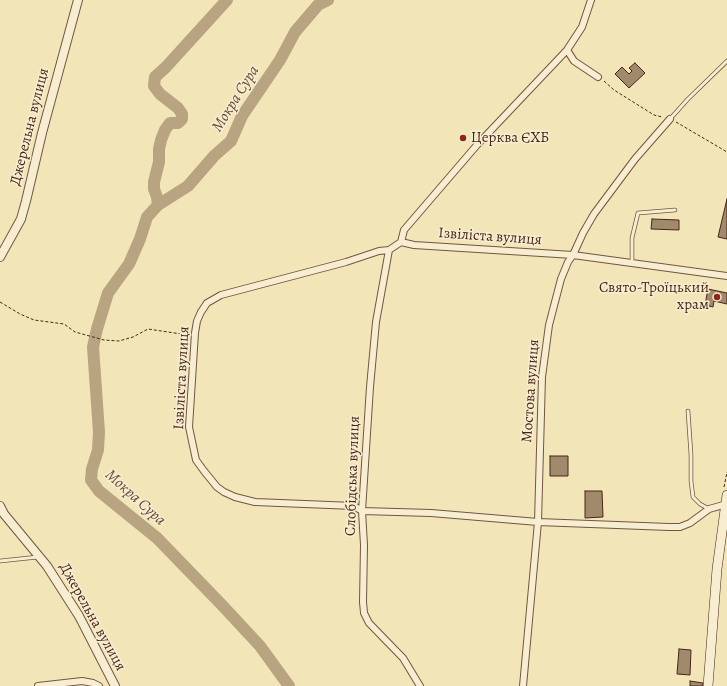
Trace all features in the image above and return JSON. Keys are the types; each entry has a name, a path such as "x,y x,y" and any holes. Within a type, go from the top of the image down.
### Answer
{"main road":[{"path":"708,686 717,569 727,495"}],"street":[{"name":"Джерельна вулиця","path":"0,258 21,219 25,207 42,133 78,0"},
{"path":"401,242 404,230 477,145 567,50 582,27 591,0"},
{"path":"567,50 574,61 598,77"},
{"name":"Мостова вулиця","path":"523,686 538,522 542,378 549,325 561,279 582,233 594,214 635,159 670,119"},
{"name":"Ізвіліста вулиця","path":"726,505 709,510 690,523 680,527 538,522 431,513 362,511 354,506 255,502 235,497 224,492 218,487 196,460 189,427 195,334 197,322 207,303 221,295 346,262 379,251 389,250 401,242 414,245 573,255 727,276"},
{"name":"Слобідська вулиця","path":"389,250 376,322 370,387 362,511 364,545 364,613 369,623 402,658 420,686"},
{"name":"Джерельна вулиця","path":"0,506 4,514 40,557 79,616 115,686"},
{"path":"38,686 82,681 99,686"}],"lane":[{"name":"Мостова вулиця","path":"670,119 727,61"},
{"path":"632,263 632,238 638,213 674,210"},
{"path":"688,411 693,497 709,510"},
{"path":"0,561 40,557"}],"path":[{"path":"598,77 614,90 654,115 670,119 688,128 727,152"},
{"path":"0,302 20,314 34,320 64,324 75,332 104,340 119,341 133,337 148,329 186,335 195,334"}],"building":[{"path":"635,63 645,73 629,88 615,74 622,67 629,74 632,71 629,68"},
{"path":"727,199 727,239 718,237"},
{"path":"652,219 679,220 679,230 651,229"},
{"name":"Свято-Троїцький храм","path":"708,289 727,293 727,304 714,301 713,307 705,305"},
{"path":"550,456 568,456 568,476 550,476"},
{"path":"585,491 602,491 603,517 585,518"},
{"path":"679,649 691,650 690,675 677,674"},
{"path":"690,681 703,683 702,686 690,686"}],"waterway":[{"name":"Мокра Сура","path":"158,205 154,182 159,162 161,140 170,123 178,123 182,119 182,114 178,108 160,94 154,86 155,77 166,67 227,0"},
{"name":"Мокра Сура","path":"289,686 260,646 221,604 157,538 99,491 91,480 92,469 98,450 99,432 93,347 108,293 129,264 140,239 147,217 158,205 188,186 214,156 231,141 242,116 280,60 295,32 318,5 328,0"}],"place":[{"name":"Церква ЄХБ","path":"463,138"},
{"name":"Свято-Троїцький храм","path":"717,297"}]}
